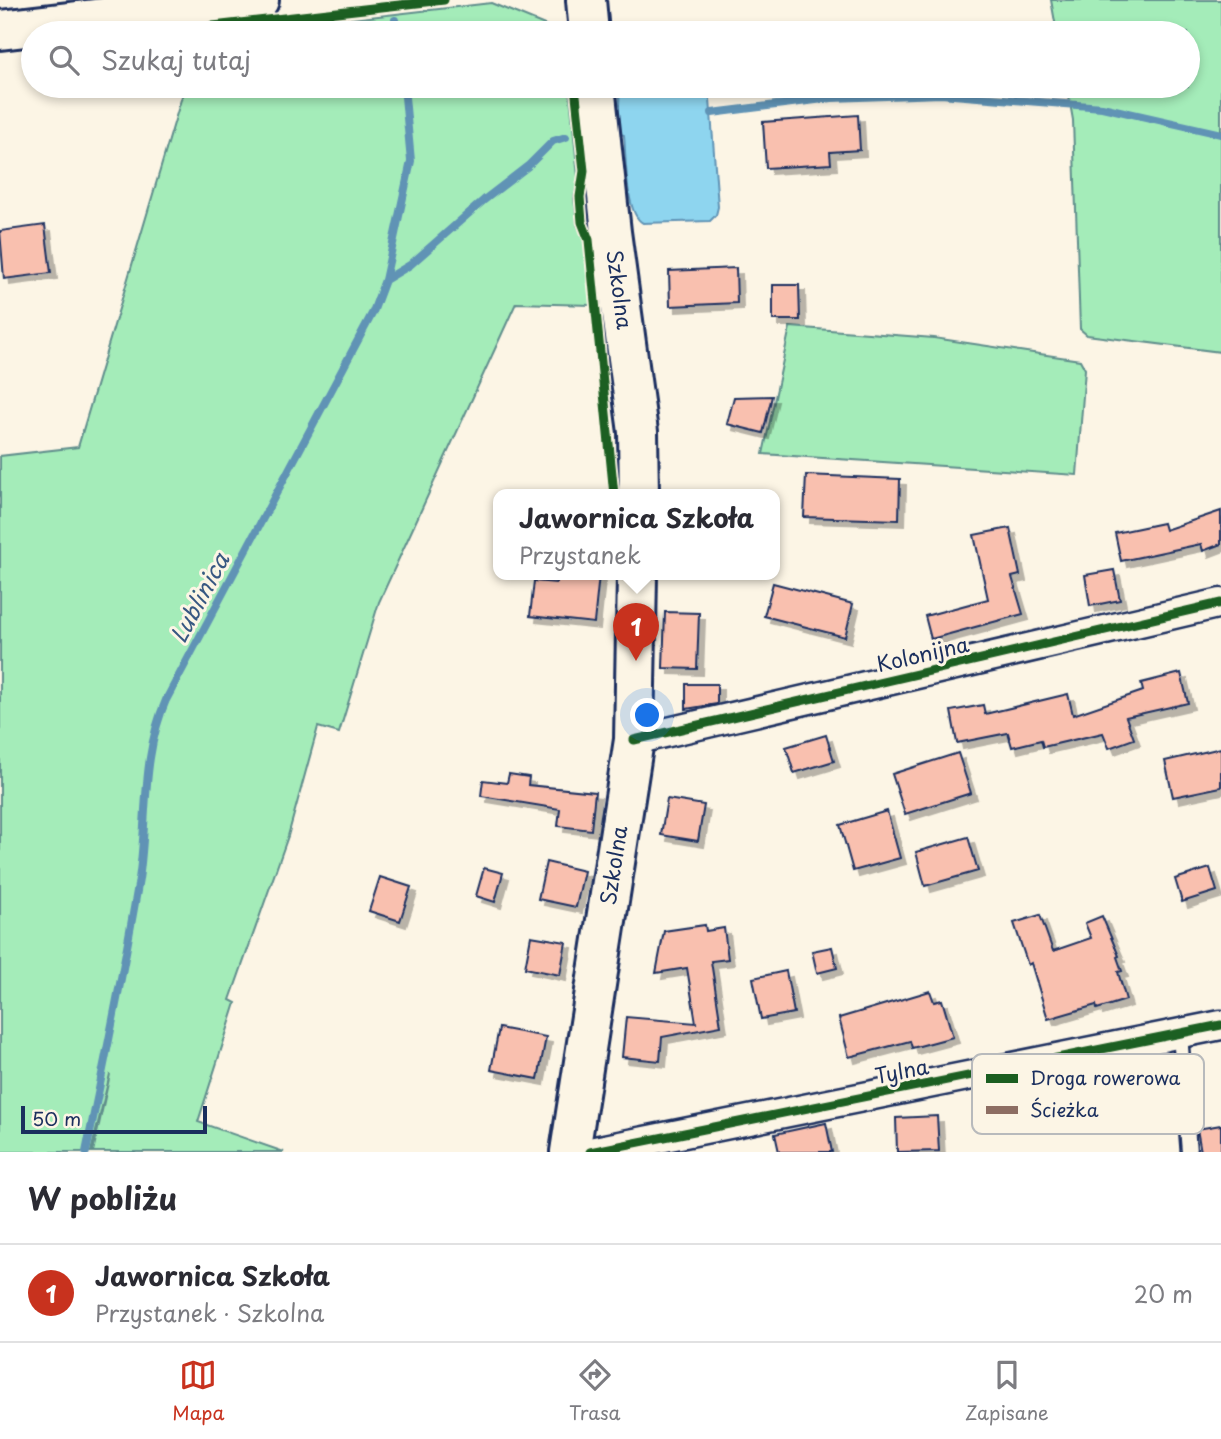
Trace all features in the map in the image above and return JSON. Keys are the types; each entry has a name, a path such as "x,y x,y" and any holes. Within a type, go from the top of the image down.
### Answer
{"street":[{"path":"78,21 259,0"},
{"path":"586,0 588,21"},
{"path":"0,30 21,28"},
{"name":"Szkolna","path":"596,98 638,432 639,489"},
{"name":"Szkolna","path":"570,1152 634,740 637,580"},
{"name":"Kolonijna","path":"634,740 1221,603"},
{"name":"Tylna","path":"1080,1054 1221,1025"},
{"name":"Tylna","path":"590,1152 972,1076"}],"lane":[{"path":"1180,1034 1182,1054"},
{"path":"1188,1134 1189,1152"}],"green space":[{"path":"1051,0 1221,0 1221,352 1087,335 1080,329 1073,120 1069,98 1200,98 1200,21 1055,21"},
{"path":"491,3 535,21 334,21"},
{"path":"181,98 570,98 578,178 574,198 577,225 584,239 591,305 516,303 379,602 339,733 318,727 288,836 230,1000 236,1003 198,1122 284,1152 93,1152 110,1074 91,1152 0,1152 0,456 78,447"},
{"path":"790,327 934,338 1080,360 1085,369 1077,475 763,454"}],"water":[{"path":"619,98 710,98 718,207 716,215 710,221 643,223 637,217 630,196 624,135 620,134 617,110"}],"building":[{"path":"858,115 860,150 830,152 831,164 766,168 763,122"},
{"path":"45,225 51,273 4,279 0,231"},
{"path":"736,268 737,303 670,306 669,271"},
{"path":"773,285 799,285 800,320 773,320"},
{"path":"772,396 763,433 727,424 734,397"},
{"path":"806,475 900,479 899,520 804,517"},
{"path":"1221,511 1221,544 1203,551 1201,544 1121,561 1115,533 1163,523 1165,530"},
{"path":"1010,528 1020,575 1012,577 1023,614 931,639 925,616 988,599 974,535"},
{"path":"1114,570 1120,600 1090,606 1085,575"},
{"path":"556,580 598,580 594,623 530,616 534,581 556,583"},
{"path":"773,583 853,604 845,637 764,616"},
{"path":"665,612 699,613 697,669 663,668"},
{"path":"1181,673 1188,703 1126,717 1134,739 1109,748 1103,733 1043,747 1041,740 1012,747 1008,733 957,743 951,711 983,705 985,714 1068,694 1073,715 1143,691 1141,683"},
{"path":"686,684 717,684 717,704 686,709"},
{"path":"826,735 834,761 794,773 786,747"},
{"path":"1221,748 1221,787 1173,797 1165,761"},
{"path":"958,753 971,793 905,814 892,774"},
{"path":"509,774 529,777 528,785 595,792 591,830 558,826 560,809 481,796 483,780 507,783"},
{"path":"667,799 704,805 698,841 661,835"},
{"path":"887,811 900,858 853,871 840,825"},
{"path":"968,837 978,871 925,886 916,852"},
{"path":"546,862 584,871 576,907 538,899"},
{"path":"484,868 503,873 495,902 476,896"},
{"path":"1210,868 1217,891 1182,902 1175,879"},
{"path":"380,877 411,887 400,921 369,911"},
{"path":"1040,915 1053,951 1091,938 1085,923 1102,916 1119,956 1117,957 1122,971 1118,972 1126,1000 1097,1009 1096,1005 1048,1019 1031,963 1028,965 1014,923"},
{"path":"705,925 706,931 724,928 728,959 711,961 721,1026 662,1037 660,1061 622,1057 626,1017 696,1023 687,968 656,973 664,931"},
{"path":"531,936 566,942 560,975 525,968"},
{"path":"832,947 837,968 817,973 812,951"},
{"path":"786,971 794,1013 761,1019 753,978"},
{"path":"930,991 934,1002 942,1000 953,1037 912,1048 910,1041 849,1057 839,1018"},
{"path":"499,1028 546,1037 538,1079 491,1070"},
{"path":"937,1116 939,1151 897,1152 896,1118"},
{"path":"826,1123 832,1152 779,1152 775,1134"},
{"path":"1221,1125 1221,1152 1201,1152 1198,1134 1204,1134 1204,1128"}],"waterway":[{"name":"Lublinica","path":"86,1152 139,879 146,788 158,722 166,700 373,312 385,280 411,161 405,98"},
{"path":"712,113 832,98"},
{"path":"991,98 1102,107 1221,134"},
{"path":"385,280 410,265 484,200 528,166 553,141 566,137"}],"cycle path":[{"path":"257,21 444,0"},
{"path":"576,98 584,171 580,197 582,222 589,240 613,489"},
{"path":"634,740 1221,603"},
{"path":"1077,1054 1221,1025"},
{"path":"590,1152 972,1075"}],"place":[{"name":"Jawornica Szkoła","path":"636,661"}]}
